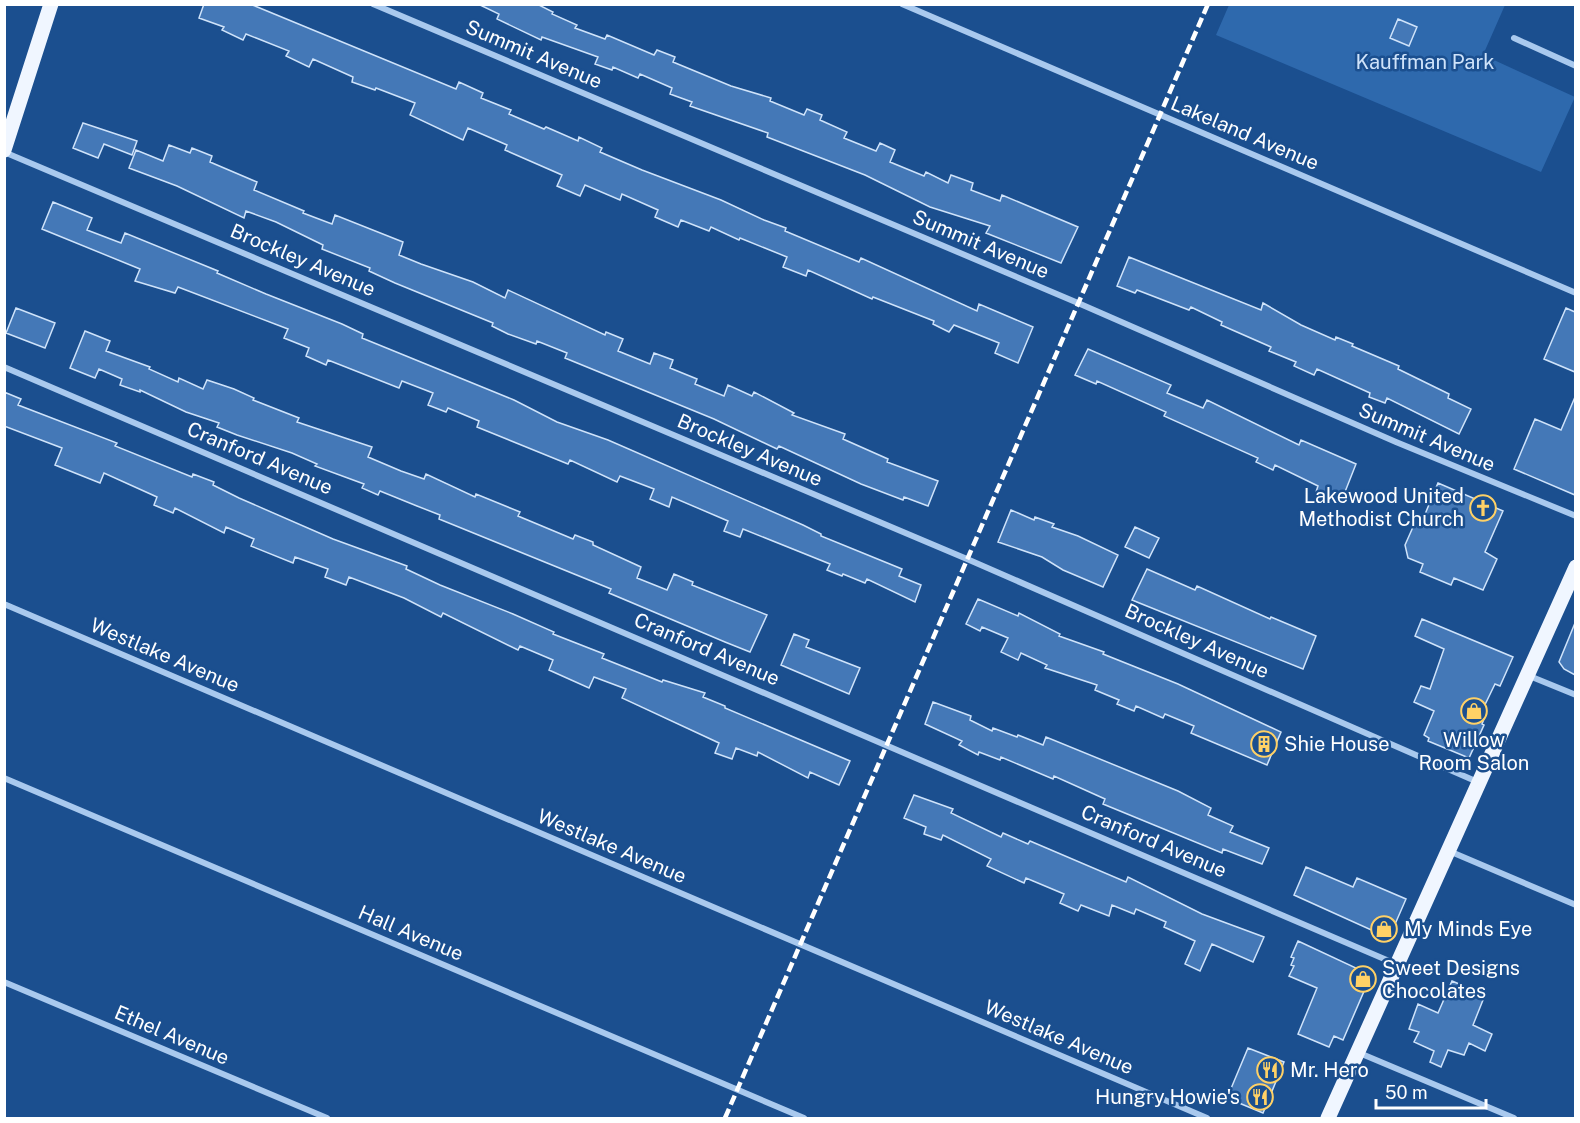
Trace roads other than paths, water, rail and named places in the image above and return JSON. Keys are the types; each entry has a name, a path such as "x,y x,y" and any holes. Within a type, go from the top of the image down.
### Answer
{"main road":[{"path":"4,151 51,4"},
{"path":"1328,1119 1575,567"}],"street":[{"name":"Summit Avenue","path":"373,4 1078,303 1396,442 1575,516"},
{"name":"Lakeland Avenue","path":"902,4 1575,293"},
{"path":"1514,38 1575,66"},
{"name":"Brockley Avenue","path":"4,151 967,560 1480,783"},
{"name":"Cranford Avenue","path":"4,367 1396,964"},
{"name":"Westlake Avenue","path":"4,604 1207,1119"},
{"path":"1527,675 1575,695"},
{"name":"Hall Avenue","path":"4,778 804,1119"},
{"path":"1449,850 1575,905"},
{"name":"Ethel Avenue","path":"4,982 327,1119"},
{"path":"1357,1052 1514,1119"}],"railway":[{"path":"725,1118 1208,4"}],"place":[{"name":"Lakewood United Methodist Church","path":"1483,508"},
{"name":"Willow Room Salon","path":"1474,711"},
{"name":"Shie House","path":"1264,744"},
{"name":"My Minds Eye","path":"1384,929"},
{"name":"Sweet Designs Chocolates","path":"1363,979"},
{"name":"Mr. Hero","path":"1270,1070"},
{"name":"Hungry Howie's","path":"1260,1097"}],"park label":[{"name":"Kauffman Park","path":"1425,62"}]}
